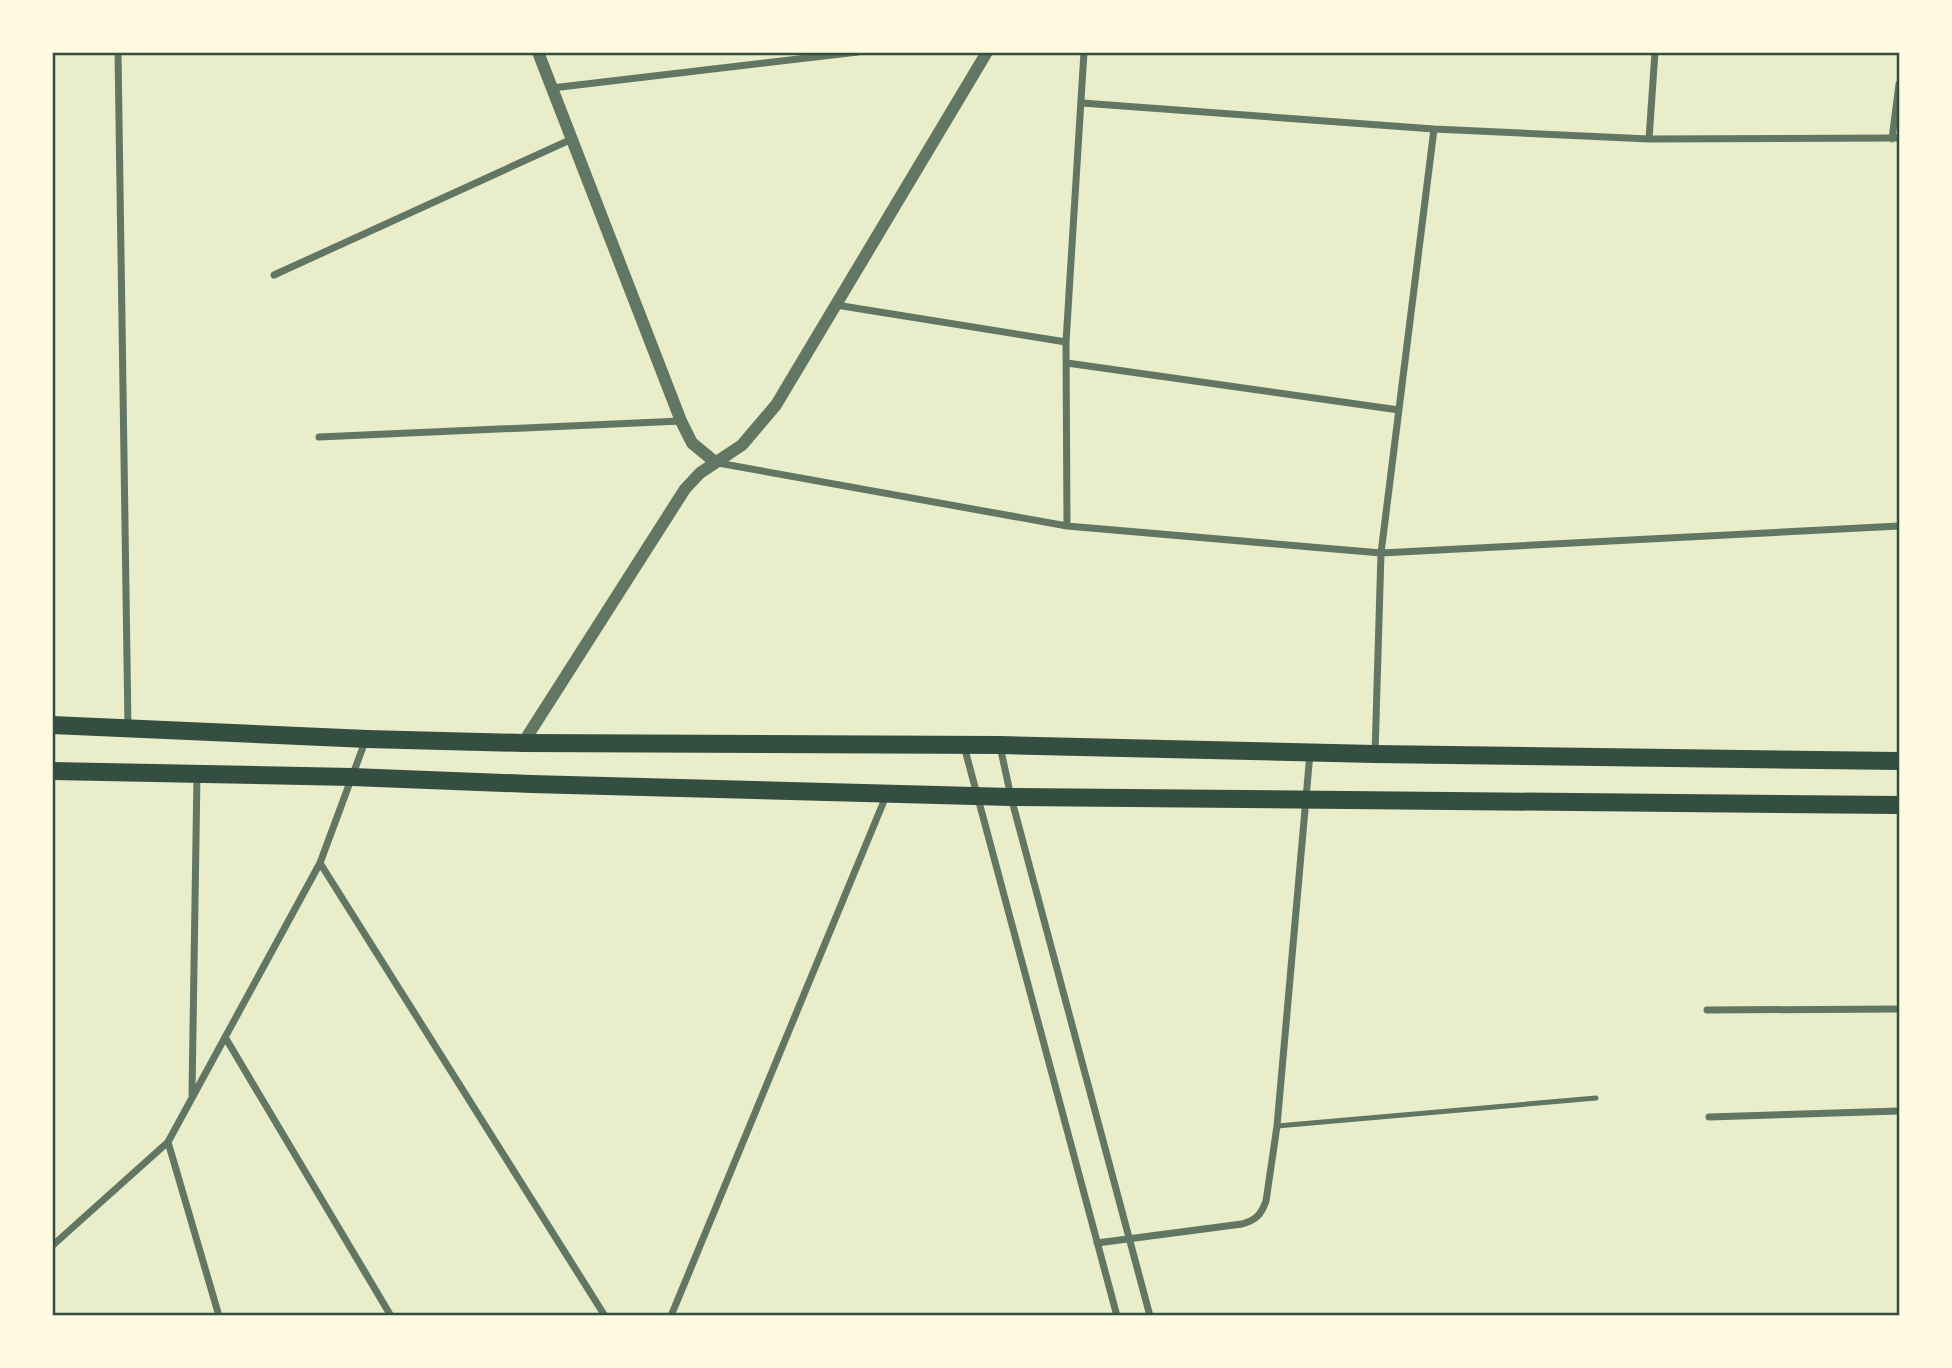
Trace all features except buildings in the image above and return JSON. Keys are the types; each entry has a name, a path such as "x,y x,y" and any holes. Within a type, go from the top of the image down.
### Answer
{"main road":[{"path":"52,724 523,743 999,745 1310,753 1899,761"},
{"path":"52,771 352,777 1011,797 1899,805"}],"street":[{"path":"118,52 128,727"},
{"path":"538,52 681,421 692,443 715,462 1067,526 1381,552 1899,526"},
{"path":"552,88 858,52"},
{"path":"523,743 685,489 700,473 742,445 776,405 987,52"},
{"path":"1067,526 1066,342 1084,52"},
{"path":"1649,139 1655,52"},
{"path":"1082,103 1434,129 1649,139 1896,138 1899,84"},
{"path":"1374,754 1381,552 1434,129"},
{"path":"274,275 573,139"},
{"path":"835,305 1066,342"},
{"path":"1067,363 1399,410"},
{"path":"319,438 681,421"},
{"path":"52,1246 168,1142 320,863 367,738"},
{"path":"999,745 1150,1315"},
{"path":"964,746 1117,1315"},
{"path":"1097,1243 1242,1224 1255,1220 1263,1211 1277,1126 1310,753"},
{"path":"192,1098 197,774"},
{"path":"671,1315 888,792"},
{"path":"320,863 605,1315"},
{"path":"1707,1010 1899,1009"},
{"path":"225,1037 391,1315"},
{"path":"1709,1117 1899,1111"},
{"path":"168,1142 219,1315"}],"lane":[{"path":"1277,1126 1596,1098"}]}
